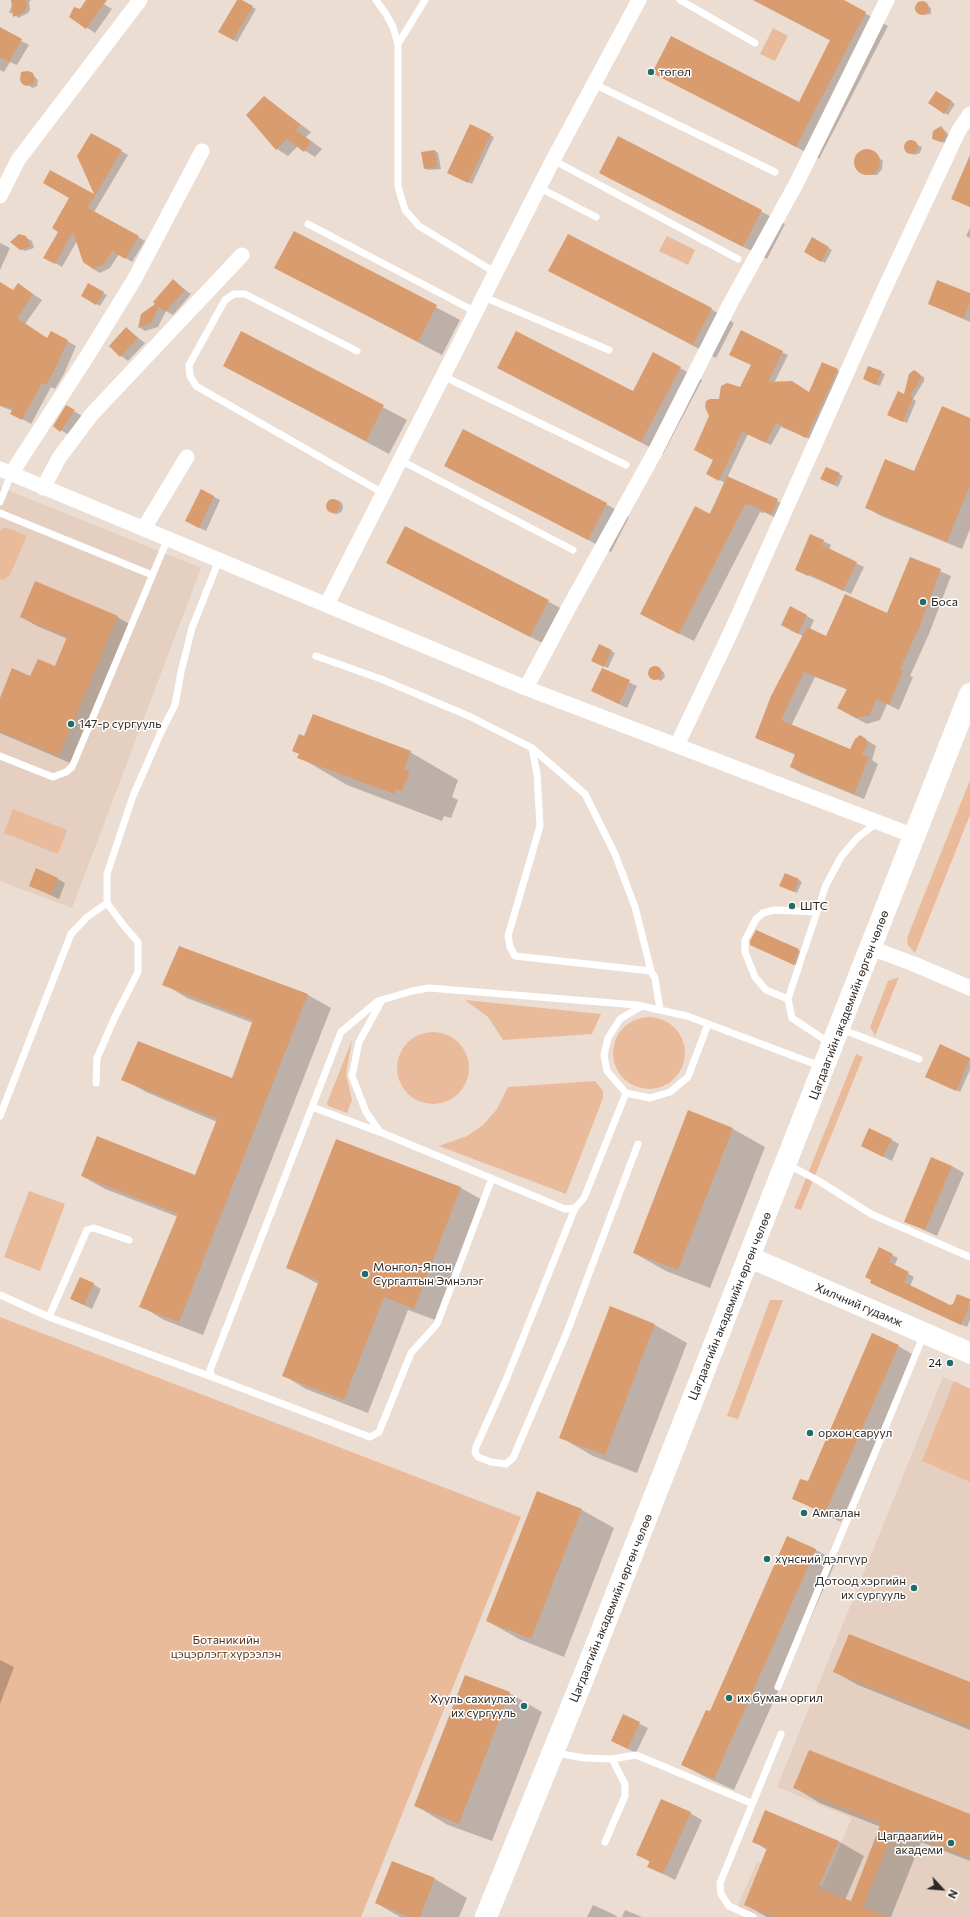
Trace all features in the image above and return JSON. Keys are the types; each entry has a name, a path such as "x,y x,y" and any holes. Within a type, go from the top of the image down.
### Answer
{"highway":[{"name":"Цагдаагийн академийн өргөн чөлөө","path":"486,1917 554,1753 787,1163 914,836 963,731 970,694"}],"main road":[{"name":"Хилчний гудамж","path":"749,1256 970,1353"}],"street":[{"path":"0,196 18,160 140,0"},
{"path":"327,604 553,160 639,0"},
{"path":"526,688 656,450 730,304 796,184 887,0"},
{"path":"677,745 778,529 883,292 959,130 970,114"},
{"path":"202,151 134,280 86,358 6,472 327,604 526,688 914,836"},
{"path":"43,488 59,458 92,414 146,359 242,254"},
{"path":"144,528 187,457"},
{"path":"871,948 914,964 970,988"}],"lane":[{"path":"376,0 390,21 398,44 398,187 405,210 419,226 496,274"},
{"path":"398,44 425,0"},
{"path":"680,0 755,43"},
{"path":"594,84 775,172"},
{"path":"553,160 738,259"},
{"path":"540,188 596,217"},
{"path":"308,224 476,312"},
{"path":"357,351 245,294 234,294 225,300 189,365 190,376 196,386 383,493"},
{"path":"484,297 609,350"},
{"path":"443,376 626,465"},
{"path":"400,460 573,550"},
{"path":"0,502 6,472"},
{"path":"0,513 152,575"},
{"path":"0,756 53,777 66,772 72,767 168,538"},
{"path":"96,1083 97,1058 115,1016 138,972 138,942 107,903 107,874 133,796 161,732 175,705 181,672 192,628 219,560"},
{"path":"316,656 381,679 471,717 532,748 585,794 615,854 635,907 651,971 655,978 660,1010"},
{"path":"532,748 537,774 540,826 508,936 510,947 516,956 651,971"},
{"path":"878,822 857,838 841,857 826,884 788,999 792,1018 836,1037 919,1059"},
{"path":"0,1116 71,934 87,917 107,903"},
{"path":"788,999 766,990 755,977 745,952 745,940 756,919 763,913 774,910 817,912"},
{"path":"212,1377 210,1370 341,1032 378,1001 412,991 430,988 642,1006 687,1016 824,1068"},
{"path":"380,1132 366,1112 352,1076 359,1042 382,1000"},
{"path":"642,1006 620,1019 608,1038 604,1054 607,1071 626,1093 650,1098 670,1092 688,1077 708,1024"},
{"path":"626,1093 584,1198 575,1208 506,1380 476,1447 475,1453 478,1457 491,1462 506,1464 513,1458 567,1332 638,1144"},
{"path":"312,1107 380,1132 565,1209 575,1208"},
{"path":"787,1163 819,1181 871,1214 970,1257"},
{"path":"0,1295 49,1317 370,1437 379,1432 411,1353 437,1324 492,1178"},
{"path":"49,1317 87,1230 94,1228 129,1240"},
{"path":"778,1687 925,1333"},
{"path":"753,1917 729,1906 724,1901 720,1889 720,1883 751,1803 781,1734"},
{"path":"554,1753 584,1758 612,1759 636,1755 751,1803"},
{"path":"605,1842 625,1796 625,1784 612,1759"}],"shaded area":[{"name":"147-р сургууль","path":"0,487 201,568 72,908 0,881"},
{"name":"Дотоод хэргийн их сургууль","path":"943,1377 970,1389 970,1917 763,1917 737,1907 757,1862 822,1886 852,1818 777,1787"}],"green space":[{"path":"773,28 788,36 775,61 760,54"},
{"path":"667,236 695,250 688,265 659,251"},
{"path":"4,528 8,528 27,536 10,575 3,580 0,579 0,531"},
{"path":"970,780 970,815 915,953 908,945 907,938"},
{"path":"13,809 67,830 58,854 4,833"},
{"path":"899,977 875,1036 870,1027 888,981"},
{"path":"465,1000 601,1014 592,1034 503,1040 488,1017"},
{"path":"649,1017 669,1023 679,1033 685,1053 679,1073 669,1083 649,1089 629,1083 619,1073 613,1053 619,1033 629,1023"},
{"path":"433,1032 453,1038 463,1048 469,1068 463,1088 453,1098 433,1104 413,1098 403,1088 397,1068 403,1048 413,1038"},
{"path":"352,1040 346,1074 352,1100 347,1113 328,1106 327,1103"},
{"path":"856,1054 863,1057 801,1210 794,1208"},
{"path":"595,1081 603,1091 603,1098 566,1194 439,1146 467,1136 483,1125 497,1109 508,1087"},
{"path":"29,1191 65,1204 40,1271 4,1257"},
{"path":"770,1300 783,1300 738,1419 727,1416"},
{"name":"Ботаникийн цэцэрлэгт хүрээлэн","path":"0,1317 521,1517 361,1917 0,1917"},
{"path":"954,1381 970,1389 970,1482 922,1461"}],"building":[{"path":"11,0 26,0 27,7 24,12 13,17"},
{"path":"86,0 107,0 86,29 69,17 74,7 80,9"},
{"path":"237,0 242,0 253,6 233,40 218,32"},
{"path":"753,0 844,0 866,12 796,147 652,73 671,36 799,102 830,40"},
{"path":"922,1 927,3 929,8 927,13 922,15 917,13 915,8 917,3"},
{"path":"0,27 22,39 9,62 0,57"},
{"path":"28,71 33,73 35,80 33,84 26,86 22,84 20,80 21,72"},
{"path":"936,91 952,101 944,114 928,103"},
{"path":"264,96 301,125 296,130 311,142 304,152 287,139 276,150 246,115"},
{"path":"470,124 491,134 468,183 447,173"},
{"path":"941,126 946,137 941,142 932,139 933,131"},
{"path":"91,133 122,150 88,208 139,236 125,259 112,251 104,264 93,269 83,262 73,232 55,264 43,258 58,232 52,228 69,198 43,183 50,170 94,194 77,156"},
{"path":"618,136 762,210 743,247 599,173"},
{"path":"911,140 916,142 918,147 916,152 911,154 906,152 904,147 906,142"},
{"path":"867,149 876,153 880,162 876,171 867,175 858,171 854,162 858,153"},
{"path":"435,150 437,167 424,169 421,152"},
{"path":"970,155 970,207 951,199"},
{"path":"294,231 437,305 418,342 274,268"},
{"path":"19,234 26,236 31,246 20,250 10,242"},
{"path":"568,234 712,308 693,345 548,271"},
{"path":"812,237 829,247 821,262 804,252"},
{"path":"173,279 185,290 165,312 159,307 151,323 138,328 141,314 155,304 153,302"},
{"path":"937,280 970,293 970,301 964,319 928,304"},
{"path":"0,282 13,290 18,283 33,294 17,318 47,338 51,331 68,340 46,385 42,383 22,420 10,414 13,408 0,406"},
{"path":"88,283 104,292 96,305 81,296"},
{"path":"126,327 138,338 120,357 109,346"},
{"path":"741,330 783,351 768,382 792,381 809,392 822,362 838,369 806,438 776,423 766,443 742,432 719,481 706,474 713,460 694,450 709,416 705,407 706,401 710,399 719,399 721,386 727,383 740,387 751,365 729,355"},
{"path":"241,331 384,405 366,441 223,366"},
{"path":"516,331 633,391 653,352 681,367 641,442 497,368"},
{"path":"868,366 882,371 876,385 863,379"},
{"path":"914,370 920,374 921,379 910,396 913,398 903,422 887,415 898,391 904,394 909,374"},
{"path":"66,405 75,410 60,432 53,426"},
{"path":"942,406 970,418 970,485 947,542 865,508 885,459 914,471"},
{"path":"463,429 607,503 588,540 444,466"},
{"path":"826,467 840,473 834,485 820,479"},
{"path":"727,476 778,499 771,515 749,504 748,506 745,504 679,634 640,614 695,506 710,514"},
{"path":"201,489 214,496 199,528 185,521"},
{"path":"333,499 338,501 340,506 338,511 333,513 328,511 326,506 328,501"},
{"path":"405,526 549,600 530,637 386,563"},
{"path":"810,534 824,540 822,545 857,562 843,591 809,574 808,576 795,570"},
{"path":"910,557 941,569 919,628 900,669 903,671 889,705 876,699 870,715 856,718 837,708 847,689 804,672 781,720 850,749 855,739 860,735 866,739 867,745 862,754 869,757 854,794 790,767 795,754 755,738 771,696 807,627 826,636 845,594 887,613"},
{"path":"35,581 118,616 59,756 0,732 0,698 12,668 30,676 38,659 55,666 67,637 20,617"},
{"path":"790,606 807,615 798,634 781,625"},
{"path":"599,644 612,650 604,667 591,661"},
{"path":"655,666 660,668 662,673 660,678 655,680 650,678 648,673 650,668"},
{"path":"602,668 630,680 619,704 591,691"},
{"path":"313,714 411,751 404,769 410,772 402,791 396,789 394,794 297,758 299,754 292,751 299,734 304,736"},
{"path":"36,868 58,878 51,895 29,886"},
{"path":"785,873 799,879 794,892 779,886"},
{"path":"756,930 799,949 794,965 750,945 750,941"},
{"path":"179,946 308,994 179,1322 139,1307 178,1214 81,1176 97,1136 195,1175 217,1119 121,1080 138,1041 232,1078 253,1020 162,985"},
{"path":"940,1044 970,1058 956,1091 925,1077"},
{"path":"688,1110 733,1128 678,1270 633,1253"},
{"path":"869,1128 892,1139 883,1157 861,1146"},
{"name":"Монгол-Япон Сургалтын Эмнэлэг","path":"336,1139 461,1187 414,1309 384,1297 344,1400 282,1376 319,1281 286,1268"},
{"path":"931,1157 952,1166 925,1230 904,1222"},
{"path":"879,1247 893,1254 889,1262 909,1272 904,1282 950,1305 953,1304 957,1294 970,1299 967,1312 961,1325 870,1283 871,1280 865,1277"},
{"path":"80,1277 94,1283 84,1305 70,1299"},
{"path":"610,1306 655,1324 605,1455 559,1438"},
{"path":"872,1333 899,1345 825,1513 792,1499 800,1479 808,1481"},
{"path":"537,1491 582,1509 531,1639 486,1621"},
{"path":"787,1536 816,1549 714,1779 681,1765 706,1710 710,1711"},
{"path":"849,1634 970,1682 970,1727 833,1672"},
{"path":"465,1675 510,1692 459,1824 414,1806"},
{"path":"623,1714 640,1722 628,1749 611,1741"},
{"name":"Цагдаагийн академи","path":"809,1750 970,1814 970,1858 895,1828 863,1907 887,1917 774,1917 744,1905 767,1848 752,1842 765,1810 839,1841 818,1888 851,1901 881,1823 793,1788"},
{"path":"661,1799 691,1812 663,1874 647,1867 650,1861 636,1855"},
{"path":"392,1861 435,1878 420,1917 409,1917 375,1903"}],"place":[{"name":"төгөл","path":"651,72"},
{"name":"Боса","path":"923,602"},
{"name":"147-р сургууль","path":"71,724"},
{"name":"ШТС","path":"792,906"},
{"name":"Монгол-Япон Сургалтын Эмнэлэг","path":"365,1274"},
{"name":"24","path":"950,1363"},
{"name":"орхон саруул","path":"810,1433"},
{"name":"Амгалан","path":"804,1513"},
{"name":"хүнсний дэлгүүр","path":"767,1559"},
{"name":"Дотоод хэргийн их сургууль","path":"914,1588"},
{"name":"их буман оргил","path":"729,1698"},
{"name":"Хууль сахиулах их сургууль","path":"524,1706"},
{"name":"Цагдаагийн академи","path":"951,1843"}]}
